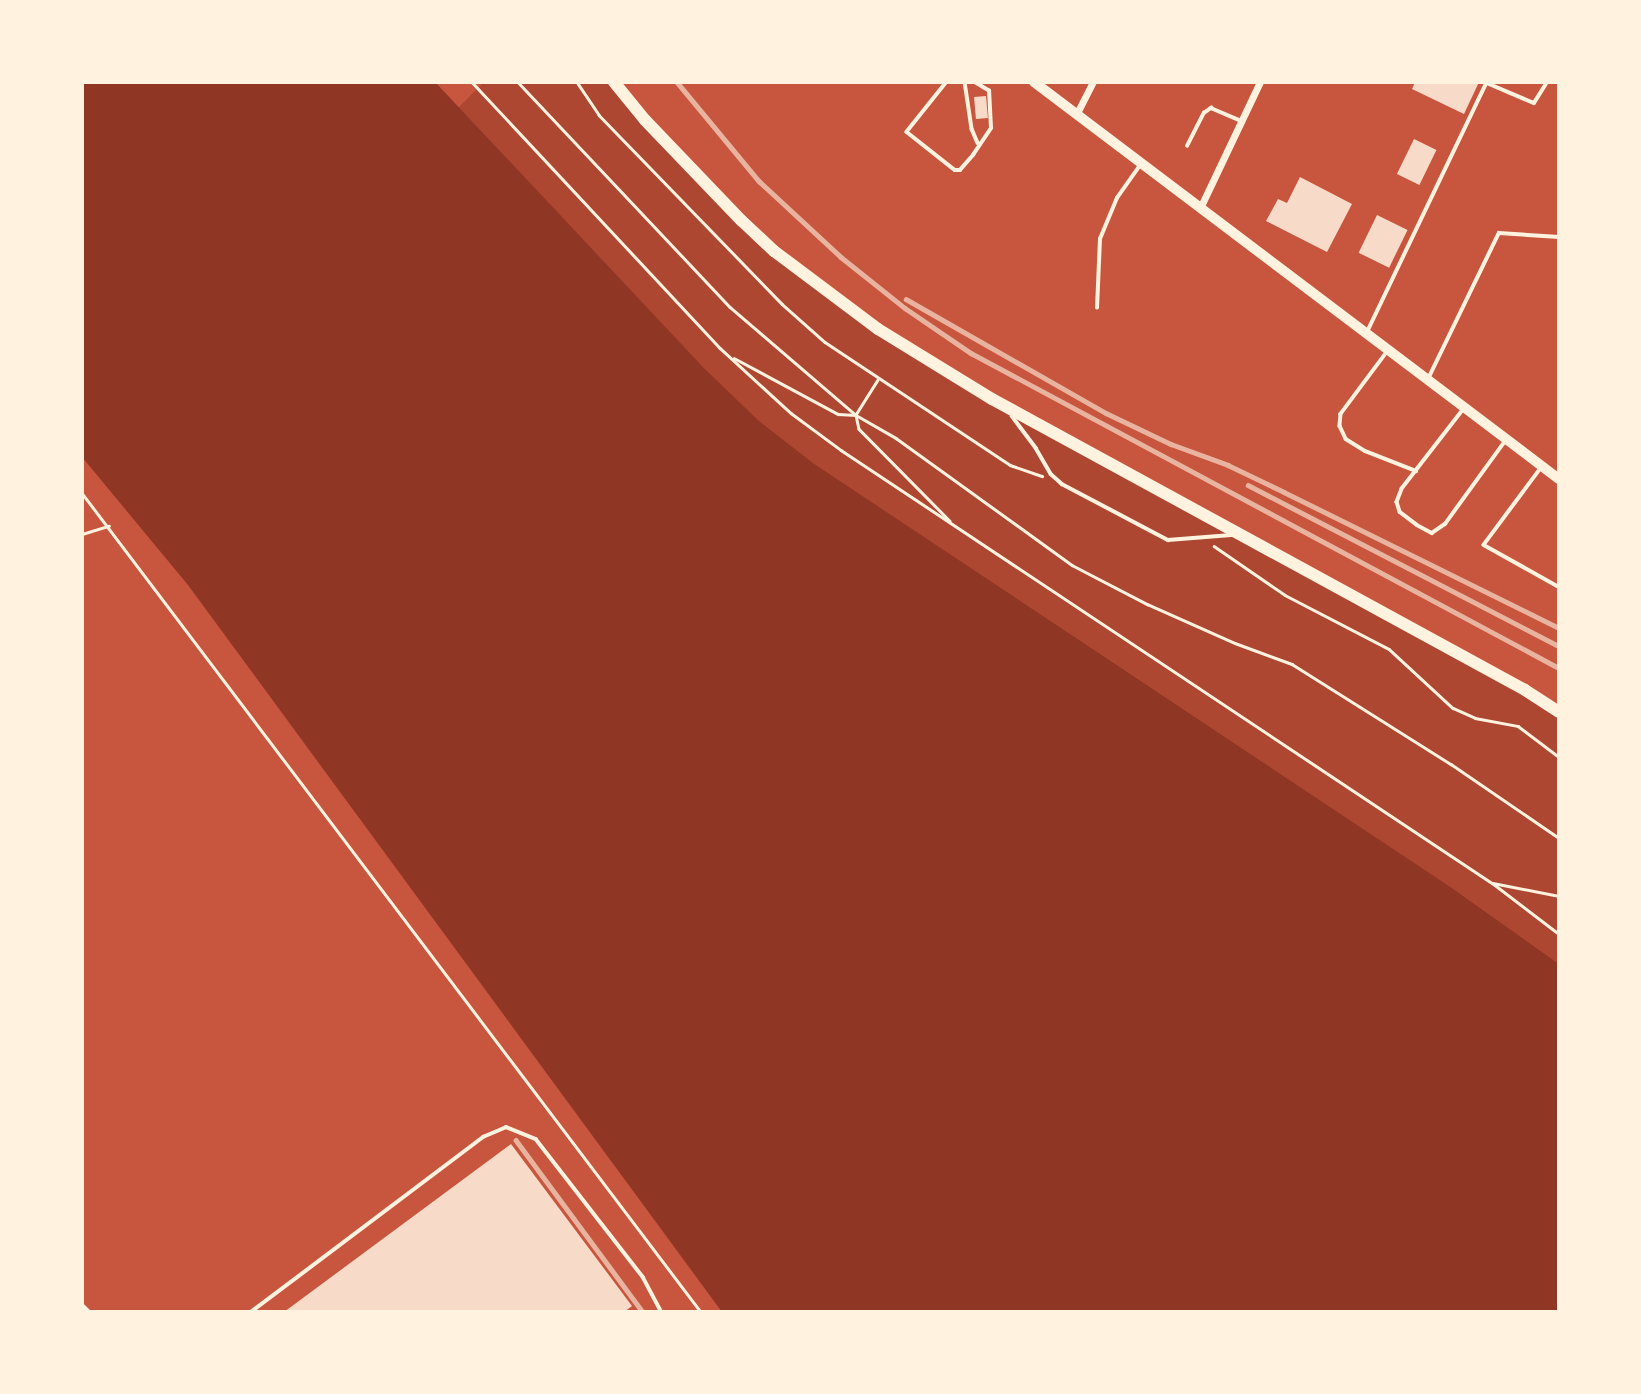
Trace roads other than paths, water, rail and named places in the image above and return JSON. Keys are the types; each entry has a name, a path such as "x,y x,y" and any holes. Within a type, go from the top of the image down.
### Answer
{"highway":[{"path":"614,82 708,188 774,251 878,329 992,399 1559,712"}],"main road":[{"path":"1034,82 1559,479"}],"street":[{"path":"1076,115 1093,82"},
{"path":"1201,206 1260,82"},
{"path":"82,1307 87,1312"}],"lane":[{"path":"947,82 907,132 955,170 966,162 991,128 989,91 974,82"},
{"path":"965,82 972,129 978,143"},
{"path":"1367,332 1487,82 1534,103 1547,82"},
{"path":"1187,146 1204,113 1211,108 1241,121"},
{"path":"1097,308 1100,239 1117,198 1142,163"},
{"path":"1428,379 1499,233 1559,237"},
{"path":"1390,349 1341,414 1340,426 1346,439 1365,451 1416,471"},
{"path":"992,399 1021,426 1051,474 1062,484 1168,540 1245,537"},
{"path":"1466,407 1402,489 1397,502 1399,512 1432,533 1445,524 1506,439"},
{"path":"1542,466 1484,545 1559,587"},
{"path":"251,1312 483,1137 506,1127 536,1139 643,1277 662,1312"}],"railway":[{"path":"677,82 759,181 841,257 905,308 971,353 1559,668"},
{"path":"906,299 1106,413 1171,444 1228,465 1559,628"},
{"path":"1248,485 1559,646"},
{"path":"516,1140 643,1312"}]}
